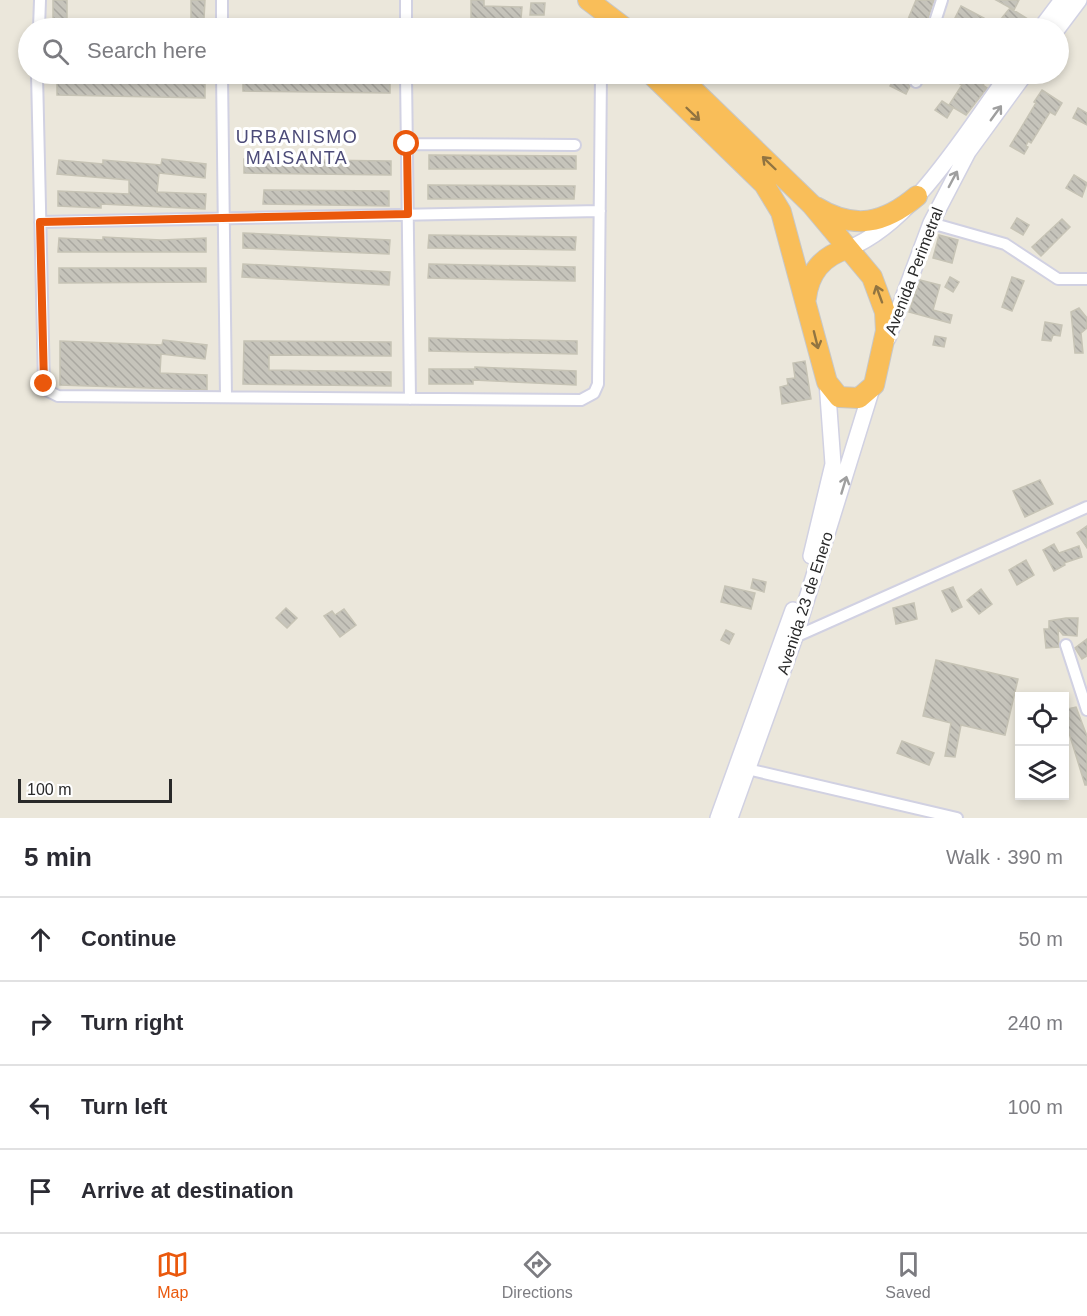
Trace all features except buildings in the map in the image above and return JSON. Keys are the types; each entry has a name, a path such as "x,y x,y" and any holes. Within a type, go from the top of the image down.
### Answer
{"highway":[{"path":"587,0 602,18"},
{"path":"587,0 611,18"},
{"path":"661,84 764,184 781,212 827,382 831,391 849,399 859,398 873,385 884,350 886,331 880,294 861,262 847,249 811,204 687,84"},
{"path":"811,204 831,216 854,222 877,220 899,211 917,196"},
{"path":"806,298 809,281 818,266 831,255 847,249"}],"main road":[{"path":"1048,18 1062,0"},
{"path":"1066,18 1079,0"},
{"name":"Avenida Perimetral","path":"847,249 879,233 917,196 1001,84"},
{"name":"Avenida Perimetral","path":"884,350 931,223 968,152 1018,84"},
{"name":"Avenida 23 de Enero","path":"718,818 788,626 825,503 833,464 827,382"},
{"name":"Avenida 23 de Enero","path":"729,818 795,637 873,385"}],"street":[{"path":"39,18 40,0"},
{"path":"222,0 222,18"},
{"path":"406,0 406,18"},
{"path":"936,18 942,0"},
{"path":"37,84 44,384 48,391 58,396 581,400 594,393 598,384 601,84"},
{"path":"222,84 226,397"},
{"path":"406,84 410,399"},
{"path":"407,144 575,145"},
{"path":"40,222 600,211"},
{"path":"931,223 1005,244 1058,279 1087,279"},
{"path":"795,637 1087,507"},
{"path":"1066,645 1087,710"},
{"path":"747,769 957,818"}],"district":[{"name":"URBANISMO MAISANTA","path":"297,147"}],"route":[{"path":"44,384 40,222 408,214 407,144"}]}
